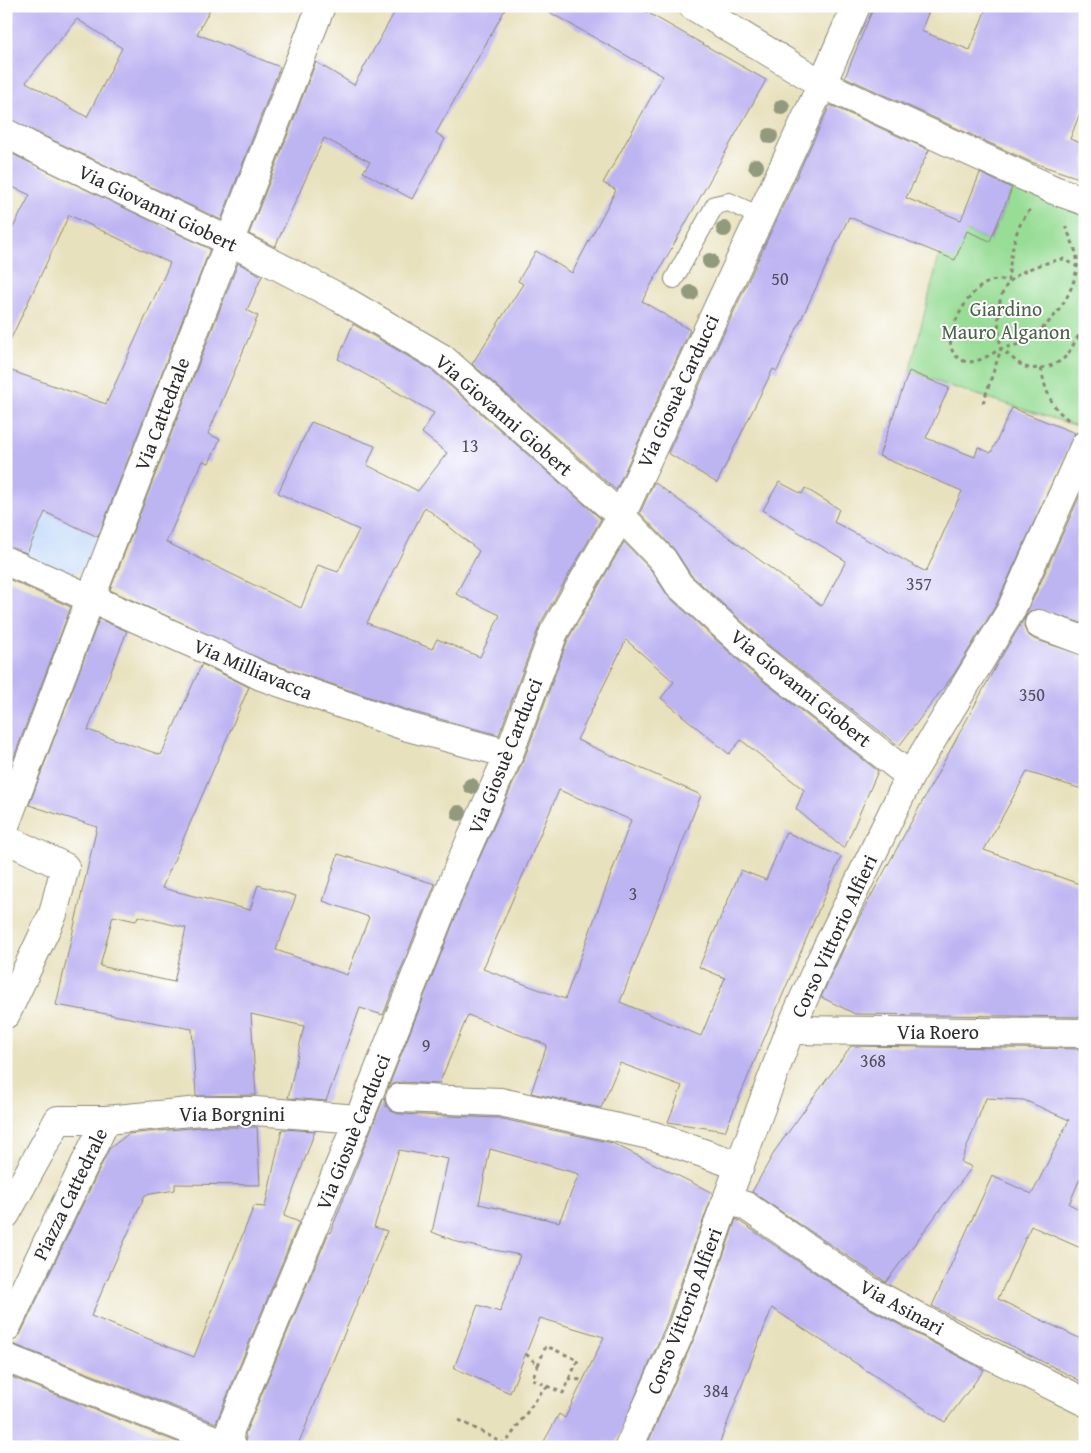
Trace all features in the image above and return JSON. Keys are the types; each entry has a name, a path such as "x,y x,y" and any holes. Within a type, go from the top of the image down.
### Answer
{"street":[{"name":"Via Cattedrale","path":"6,823 91,597 321,6"},
{"path":"693,6 822,84 1054,190 1085,201"},
{"name":"Via Giosuè Carducci","path":"230,1446 230,1430 358,1119 460,864 509,754 554,632 621,516 822,84 856,6"},
{"name":"Via Giovanni Giobert","path":"6,133 229,241 340,298 442,358 621,516 663,560 679,585 758,657 910,776"},
{"name":"Corso Vittorio Alfieri","path":"629,1447 682,1328 790,1030 819,964 910,776 1010,612 1079,434"},
{"name":"Via Milliavacca","path":"6,560 279,683 408,727 509,754"},
{"path":"1039,624 1085,641"},
{"path":"6,839 65,867 53,914 6,1014"},
{"name":"Via Roero","path":"790,1030 1085,1033"},
{"path":"400,1098 500,1102 654,1136 740,1166"},
{"name":"Via Borgnini","path":"106,1120 200,1111 255,1110 358,1119"},
{"name":"Piazza Cattedrale","path":"6,1214 58,1120 106,1120 6,1328"},
{"name":"Via Asinari","path":"727,1200 746,1206 868,1290 974,1347 1085,1402"},
{"path":"6,1358 230,1446"}],"lane":[{"path":"674,280 715,205 729,202 760,216"}],"path":[{"path":"983,403 1001,348 998,327 998,304 1008,281 1016,236 1024,218 1032,208"},
{"path":"1008,281 998,278 982,285 962,310 954,325 951,338 952,348 956,356 965,362 976,361 1001,348 1022,343 1043,330 1070,289 1078,265 1070,237 1061,219"},
{"path":"1008,281 1023,270 1063,258 1078,265 1085,271"},
{"path":"1001,348 1024,366 1041,368 1054,364 1066,356 1085,326"},
{"path":"1041,368 1044,383 1056,410 1079,434"},
{"path":"546,1346 578,1360 569,1379 563,1393 532,1379 546,1346"},
{"path":"526,1354 538,1365"},
{"path":"569,1379 584,1380"},
{"path":"459,1420 505,1444 542,1391 549,1386"}],"shaded area":[{"path":"6,411 98,536 87,566 71,576 6,547"}],"green space":[{"name":"Giardino Mauro Alganon","path":"1017,177 1085,206 1085,413 1080,427 946,385 910,370 940,252 967,231 990,241"}],"building":[{"path":"6,6 212,6 197,34 280,67 221,220 6,118","holes":["77,19 122,48 87,117 26,82"]},
{"path":"398,6 507,6 436,133 445,139 412,199 363,172 370,162 324,138 275,247 249,234 316,62 354,85"},
{"path":"538,6 636,6 766,80 642,301 690,330 616,490 472,364 523,284 518,281 536,251 572,273 616,190 603,183 663,76"},
{"path":"874,6 931,6 921,31 970,50 987,6 1085,6 1085,100 1070,139 1085,145 1085,180 1031,162 845,77"},
{"path":"830,105 929,150 906,198 961,220 980,173 1012,188 990,241 967,231 955,260 849,217 777,371 773,369 717,483 668,453"},
{"path":"6,151 210,249 98,537 45,512 27,553 6,546 6,369 106,404 170,263 69,215 6,349 6,241 30,195 6,184"},
{"path":"238,263 262,276 247,310 258,316 208,434 220,439 209,463 203,461 166,542 301,608 318,565 338,572 359,530 278,493 311,422 375,446 367,465 418,491 447,453 422,433 434,413 338,359 353,324 433,371 601,519 540,624 499,735 410,711 267,662 110,590","holes":["425,507 479,551 456,594 500,615 480,657 437,639 432,649 367,623"]},
{"path":"909,371 949,388 926,438 975,457 978,447 991,453 1012,408 1075,433 996,605 954,674 899,746 768,645 691,575 674,549 640,513 654,482 822,606 846,561 763,510 779,482 802,494 805,488 839,509 834,522 926,572 962,491 879,456"},
{"path":"1085,484 1085,624 1037,609 1029,612 1025,618 1024,626 1027,634 1034,639 1085,656 1085,790 1027,772 984,850 1085,886 1085,1017 855,1014 821,997 852,931 997,664 1024,619"},
{"path":"624,542 651,570 668,596 748,669 878,771 844,849 796,809 804,790 741,740 729,754 661,698 674,682 626,640 577,740 701,795 620,1002 701,1036 725,978 699,967 741,870 766,880 786,832 841,857 725,1131 668,1122 682,1086 620,1063 601,1108 531,1093 547,1045 468,1015 439,1084 401,1082 393,1084 388,1088 474,870 524,759 568,639","holes":["559,790 631,820 565,999 483,969"]},
{"path":"6,578 71,607 6,778"},
{"path":"99,619 127,631 88,730 161,755 202,664 249,687 162,888 250,910 258,885 296,896 276,950 347,975 369,917 323,901 338,854 435,884 383,1015 360,1008 326,1101 288,1098 304,1026 251,1014 256,1095 196,1096 192,1029 56,1005 97,827 29,805","holes":["113,916 136,921 138,916 186,928 174,982 100,966"]},
{"path":"851,1046 1085,1049 1085,1167 1069,1204 1085,1212 1085,1250 1031,1226 998,1299 1085,1341 1085,1383 932,1306 992,1176 1032,1194 1069,1120 1024,1100 986,1098 961,1162 972,1167 886,1282 752,1192 776,1149"},
{"path":"384,1097 386,1106 391,1111 399,1114 498,1118 612,1143 713,1193 667,1322 614,1447 541,1447 559,1414 565,1418 604,1337 540,1318 510,1393 454,1368 478,1305 500,1312 520,1255 463,1244 432,1232 448,1159 399,1150 374,1227 387,1231 297,1447 248,1447 245,1434 330,1233","holes":["490,1149 579,1174 559,1222 479,1204"]},
{"path":"201,1127 257,1127 260,1185 175,1184 175,1190 145,1195 91,1316 194,1357 254,1206 265,1207 282,1129 315,1131 284,1216 299,1222 216,1423 10,1343 20,1335 109,1149 128,1134"},
{"path":"736,1219 861,1304 984,1370 945,1422 772,1308 718,1447 646,1447 696,1334"},
{"path":"6,1375 190,1447 19,1447 6,1441"}]}
